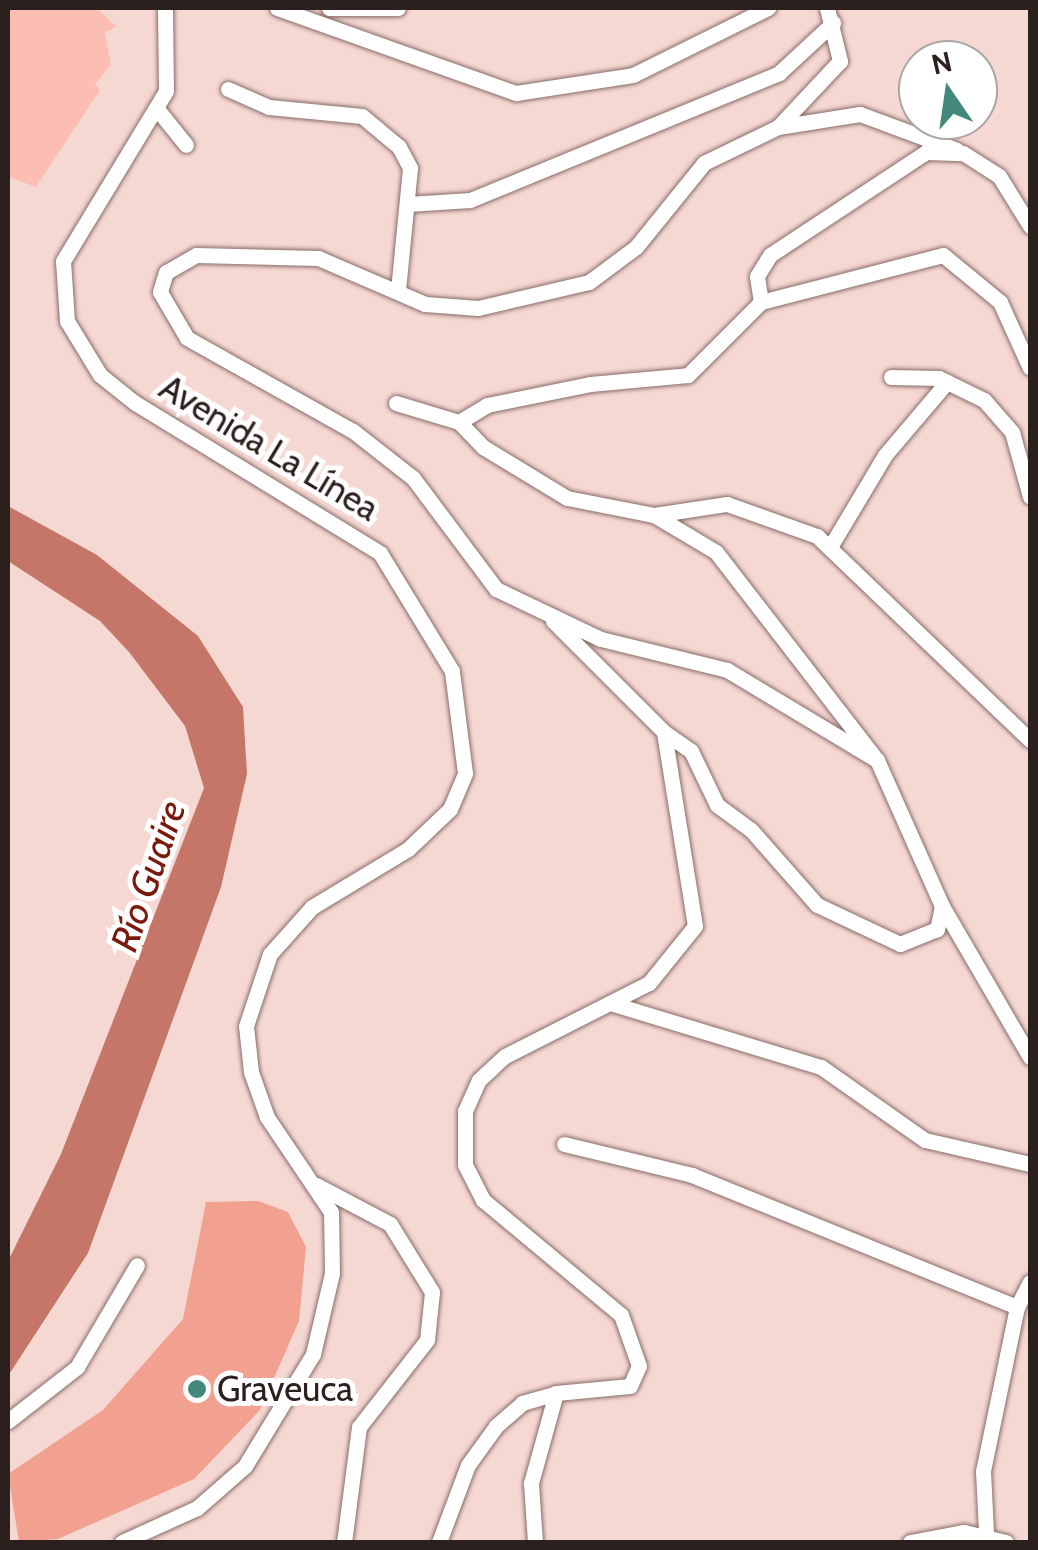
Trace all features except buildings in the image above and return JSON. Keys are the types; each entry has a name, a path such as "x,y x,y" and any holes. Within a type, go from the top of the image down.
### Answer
{"street":[{"name":"Avenida La Línea","path":"122,1542 197,1508 277,1423 312,1354 332,1273 332,1212 268,1117 246,1026 270,954 312,906 408,849 450,809 465,773 462,707 452,671 370,542 135,402 79,348 62,299 63,261 158,109 170,53 165,8"},
{"path":"277,8 516,93 633,74 768,8"},
{"path":"329,8 398,8"},
{"path":"778,127 840,61 830,16"},
{"path":"408,204 470,200 778,74 830,16"},
{"path":"228,89 269,107 362,116 382,128 410,168 398,290"},
{"path":"158,109 186,145"},
{"path":"877,760 727,670 601,639 496,589 413,478 353,430 188,338 160,292 166,272 196,255 318,258 424,304 478,308 589,282 636,248 704,163 778,127 860,114 963,153 998,176 1030,226"},
{"path":"761,302 757,276 770,255 840,203 926,152 963,153"},
{"path":"459,422 486,405 590,384 688,376 761,302 943,255 1000,302 1030,368"},
{"path":"890,377 947,382 984,400 1012,432 1030,498"},
{"path":"830,548 885,456 947,382"},
{"path":"396,403 459,422 482,447 568,498 654,515 728,504 830,548 1030,740"},
{"path":"654,515 716,552 877,760 942,906 1030,1057"},
{"path":"538,609 664,732 691,751 717,805 817,905 900,944 937,929 942,906"},
{"path":"438,1542 468,1465 496,1426 522,1403 556,1393 630,1386 634,1343 621,1315 483,1200 465,1166 466,1111 479,1080 505,1056 610,1003 668,968 695,926 664,732"},
{"path":"610,1003 822,1067 925,1140 1030,1164"},
{"path":"564,1144 692,1176 1016,1307"},
{"path":"316,1184 390,1224 432,1292 427,1340 359,1427 344,1542"},
{"path":"8,1421 77,1367 137,1264"},
{"path":"986,1532 983,1471 1016,1307 1030,1282"},
{"path":"535,1542 531,1483 556,1393"},
{"path":"910,1542 986,1532 1006,1542"}],"shaded area":[{"path":"8,8 97,8 117,27 105,32 111,65 95,84 100,90 36,187 8,177"},
{"name":"Río Guaire","path":"8,506 97,555 198,636 243,707 247,774 221,887 88,1253 8,1376 8,1261 61,1154 204,788 185,726 129,652 100,621 8,561"}],"place":[{"name":"Graveuca","path":"197,1389"}]}
